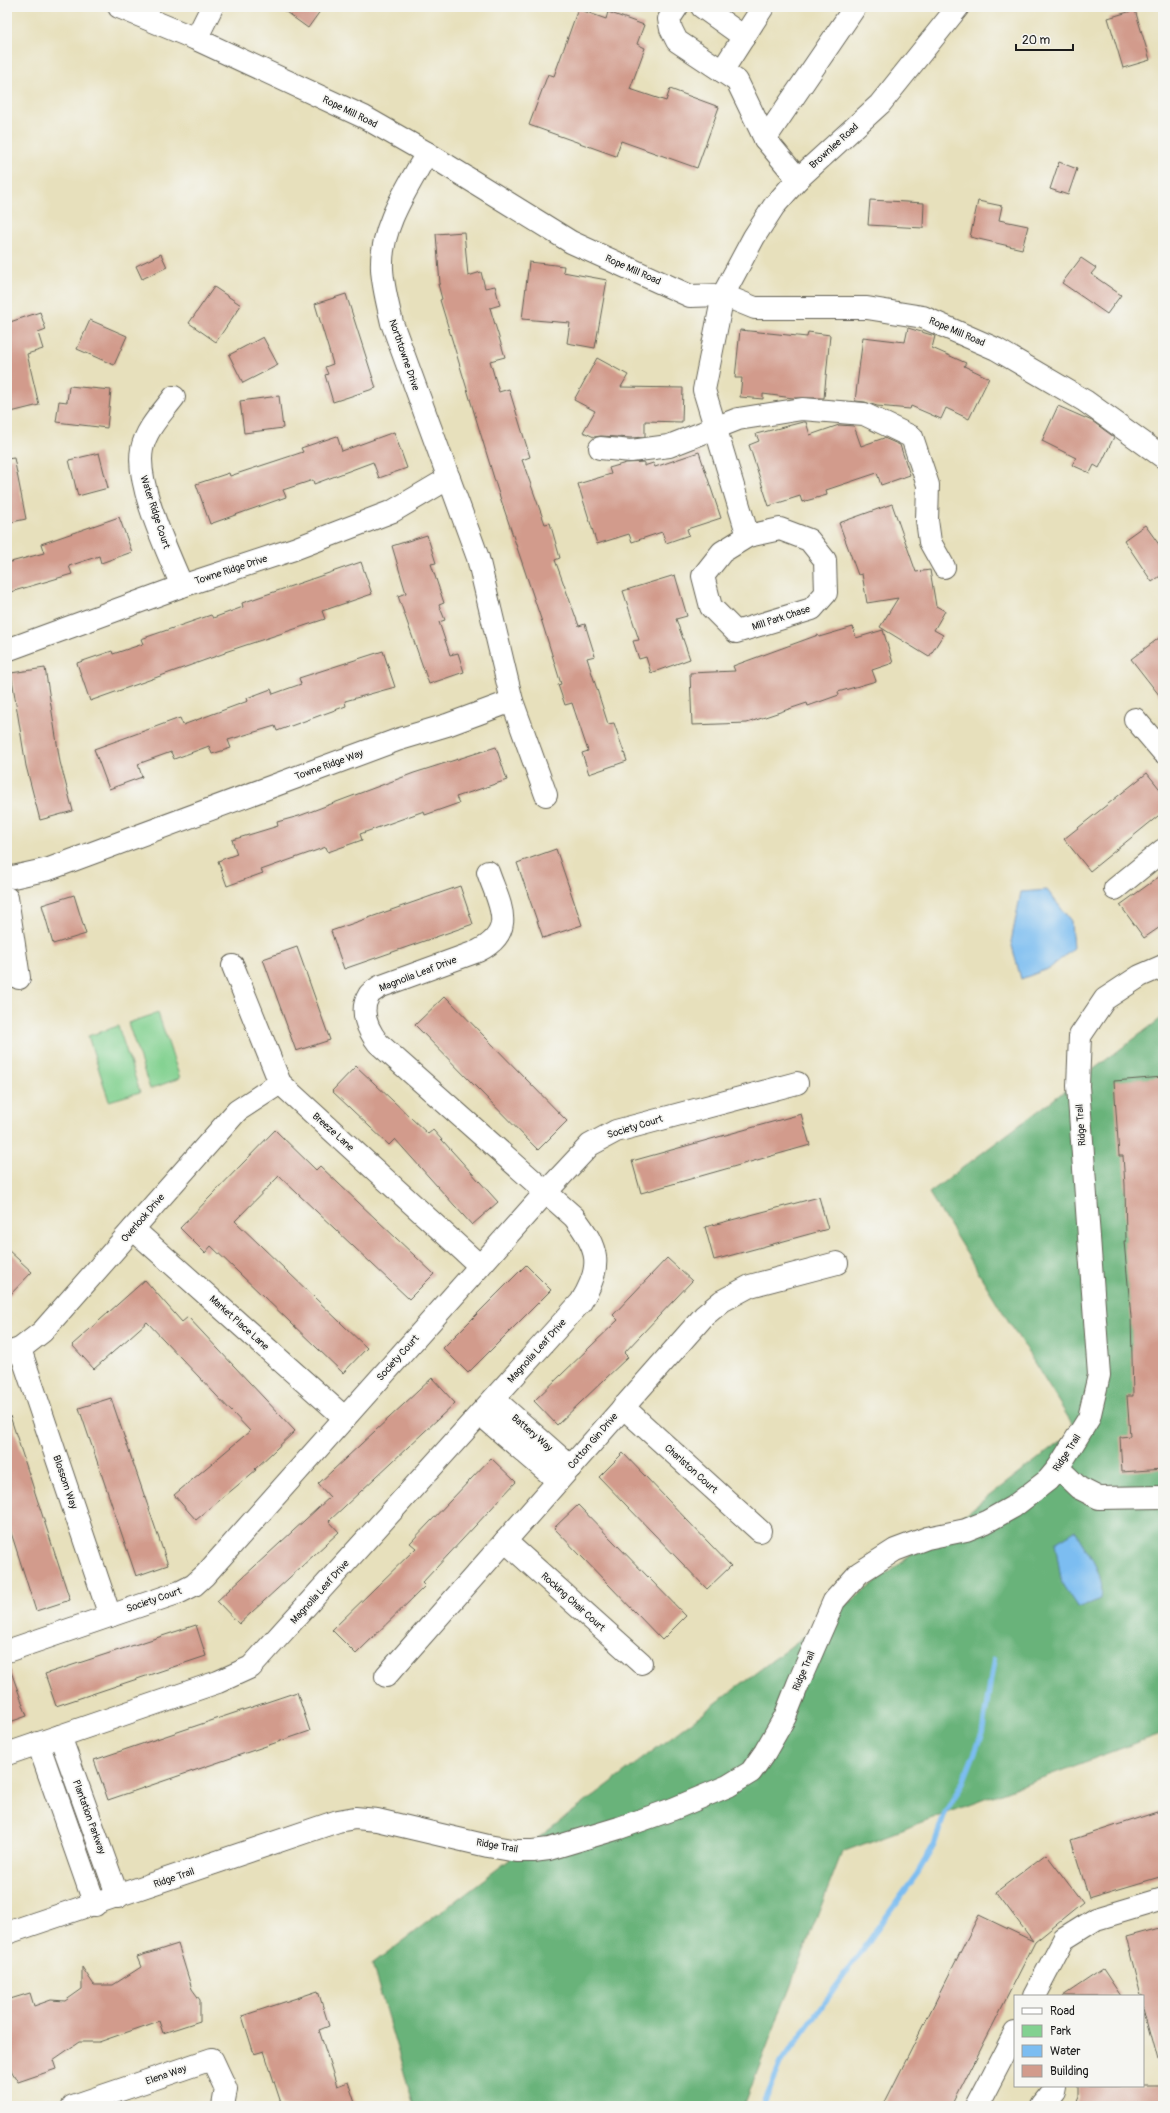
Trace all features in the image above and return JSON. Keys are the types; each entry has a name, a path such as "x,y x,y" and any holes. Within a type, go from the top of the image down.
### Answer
{"street":[{"name":"Rope Mill Road","path":"119,7 196,39 364,118 427,153 571,242 690,296 723,295 755,308 867,308 923,317 996,349 1085,401 1163,457"},
{"path":"196,39 212,7"},
{"path":"677,7 669,19 677,41 737,81 765,139 798,179"},
{"path":"702,7 744,37"},
{"path":"722,71 764,7"},
{"path":"765,139 855,7"},
{"name":"Brownlee Road","path":"723,295 754,237 774,206 798,179 880,104 958,7"},
{"name":"Northtowne Drive","path":"427,153 396,210 384,241 382,268 384,286 392,323 478,558 512,702"},
{"path":"723,295 704,390 748,536"},
{"name":"Water Ridge Court","path":"174,397 147,432 142,448 140,466 155,520 182,586"},
{"path":"600,448 631,451 669,446 738,419 802,409 864,414 912,437 928,485 927,520 930,542 944,568"},
{"name":"Towne Ridge Drive","path":"7,650 182,586 294,549 394,511 448,478"},
{"name":"Mill Park Chase","path":"780,529 809,540 825,560 826,593 812,609 736,632 711,608 703,576 722,552 748,536 780,529"},
{"path":"512,702 546,795"},
{"name":"Towne Ridge Way","path":"7,876 13,877 49,869 397,740 447,725 512,702"},
{"path":"1136,719 1163,752"},
{"path":"1115,889 1163,850"},
{"name":"Magnolia Leaf Drive","path":"7,1754 218,1682 251,1668 581,1302 592,1284 595,1272 596,1257 593,1245 585,1231 574,1217 378,1043 368,1030 365,1016 370,995 380,987 478,951 490,945 497,937 503,925 503,916 488,872"},
{"path":"7,898 18,978"},
{"name":"Breeze Lane","path":"233,966 280,1083 480,1266"},
{"name":"Ridge Trail","path":"7,1933 95,1905 338,1821 349,1819 377,1820 488,1846 517,1851 533,1851 549,1849 619,1828 673,1809 728,1786 751,1772 765,1752 785,1717 834,1601 859,1573 895,1550 927,1538 966,1530 986,1522 1013,1507 1048,1480 1058,1468 1089,1418 1099,1375 1078,1086 1080,1036 1105,999 1140,976 1163,966"},
{"name":"Overlook Drive","path":"14,1351 42,1332 236,1111 280,1083"},
{"name":"Society Court","path":"7,1651 180,1592 194,1585 205,1575 546,1192 590,1145 616,1131 796,1083"},
{"name":"Market Place Lane","path":"133,1229 345,1418"},
{"name":"Cotton Gin Drive","path":"386,1676 704,1316 722,1301 756,1284 837,1263"},
{"name":"Blossom Way","path":"14,1351 110,1616"},
{"name":"Battery Way","path":"487,1407 564,1474"},
{"name":"Charlston Court","path":"623,1408 760,1531"},
{"path":"1058,1468 1079,1488 1100,1498 1163,1497"},
{"name":"Rocking Chair Court","path":"505,1541 641,1663"},
{"name":"Plantation Parkway","path":"60,1736 118,1897"},
{"path":"38,1743 95,1905"},
{"path":"1035,1995 1064,1939 1096,1919 1163,1899"},
{"path":"977,2106 1014,2035"},
{"name":"Elena Way","path":"73,2106 212,2059 226,2089 223,2106"},
{"path":"1041,2106 1053,2091 1054,2087"}],"green space":[{"path":"158,1013 180,1078 150,1089 128,1023"},
{"path":"1163,1017 1163,1733 842,1852 744,2106 414,2106 372,1964 1076,1430 929,1193"},
{"path":"118,1026 140,1092 109,1101 88,1036"}],"water":[{"path":"1047,890 1071,921 1073,949 1050,968 1021,979 1011,942 1021,892"},
{"path":"1075,1531 1090,1555 1098,1572 1102,1590 1101,1599 1078,1608 1062,1584 1055,1543"}],"building":[{"path":"279,7 323,7 308,28"},
{"path":"578,9 606,19 608,12 644,25 637,44 645,48 630,89 666,101 670,89 719,107 697,168 621,141 616,156 529,125 548,74 554,76"},
{"path":"1135,10 1150,60 1123,68 1108,18"},
{"path":"1059,162 1077,169 1068,195 1050,189"},
{"path":"870,200 924,203 923,228 868,225"},
{"path":"978,201 1002,206 999,220 1028,226 1022,249 970,237"},
{"path":"464,232 468,276 481,272 485,288 495,286 500,305 490,308 505,357 490,361 499,392 509,389 530,457 522,460 545,524 550,523 560,558 555,560 579,626 585,624 595,656 587,658 608,724 614,723 627,761 589,774 582,753 588,751 572,703 565,705 558,685 561,684 542,622 497,488 440,300 442,299 438,284 440,284 436,234"},
{"path":"161,254 167,267 142,279 136,266"},
{"path":"1081,258 1096,268 1091,274 1121,295 1107,314 1062,283"},
{"path":"529,262 564,266 563,272 607,280 595,348 567,343 570,323 522,319"},
{"path":"214,287 241,305 216,342 189,323"},
{"path":"346,294 376,388 333,402 325,375 328,374 325,367 333,364 315,304"},
{"path":"40,312 46,330 38,333 43,349 27,354 39,405 7,413 7,323"},
{"path":"90,320 127,336 114,365 77,349"},
{"path":"908,328 935,336 932,348 966,363 964,366 989,378 969,419 946,408 941,419 911,406 910,409 877,406 865,402 855,401 863,337 905,342"},
{"path":"740,330 807,337 808,332 830,335 824,398 793,398 763,394 763,399 740,397 742,378 735,378"},
{"path":"263,337 278,365 243,383 229,355"},
{"path":"597,358 628,375 621,387 683,388 682,422 645,421 645,437 594,437 583,432 595,411 574,400"},
{"path":"69,386 111,390 107,428 56,422 59,401 67,402"},
{"path":"279,396 283,428 244,433 240,401"},
{"path":"1058,406 1092,421 1114,437 1099,468 1094,465 1090,473 1072,465 1076,458 1042,441"},
{"path":"806,422 810,435 839,425 854,426 861,446 884,438 900,445 910,475 881,485 877,473 826,490 827,495 802,502 800,496 769,506 749,445 759,441 756,434"},
{"path":"394,432 407,468 379,478 373,462 314,484 313,480 283,490 286,497 210,524 196,484 229,473 230,476 303,452 301,448 337,436 342,451"},
{"path":"699,452 721,518 687,529 689,535 666,543 662,532 632,542 629,534 597,544 578,484 611,474 609,468 626,463 644,462 644,466 653,463 655,467"},
{"path":"99,453 108,488 78,496 69,460"},
{"path":"14,458 26,519 7,523 7,459"},
{"path":"892,504 916,572 930,570 936,606 945,611 934,630 943,635 929,657 880,627 898,598 867,603 862,574 858,575 839,523"},
{"path":"119,517 132,552 101,563 99,556 69,566 72,574 7,593 7,563 44,553 41,544"},
{"path":"1145,525 1163,550 1163,574 1152,582 1124,540"},
{"path":"427,535 436,563 431,564 444,603 439,605 445,620 439,622 450,655 458,653 464,672 429,684 398,596 406,593 392,546"},
{"path":"361,562 372,594 322,611 325,619 225,652 90,701 77,663 112,651 113,654 143,644 141,639 211,615 213,618 243,607 242,603"},
{"path":"675,575 687,616 676,619 690,659 651,673 646,657 639,659 633,641 639,640 623,591"},
{"path":"853,627 856,638 883,630 893,663 872,670 876,681 838,692 839,695 808,706 807,703 747,723 692,725 690,673 735,671 733,666 818,635 819,637"},
{"path":"1163,635 1163,700 1131,659"},
{"path":"383,651 395,687 345,701 346,706 277,731 275,726 228,740 231,748 212,754 209,746 174,759 171,752 138,764 142,777 109,789 94,749 180,718 183,725 248,701 247,698 271,689 273,694 301,684 299,678"},
{"path":"45,668 60,762 73,811 40,820 26,766 11,673"},
{"path":"496,747 507,780 456,797 459,803 425,815 424,811 360,834 362,840 328,852 326,847 261,870 263,873 227,886 218,861 237,854 232,840 278,826 277,822 299,816 414,773"},
{"path":"1147,773 1163,793 1163,812 1090,871 1064,839"},
{"path":"556,849 582,925 543,938 517,863"},
{"path":"1163,874 1163,925 1144,938 1120,905"},
{"path":"460,886 473,924 344,969 331,931"},
{"path":"74,895 86,934 53,944 42,905"},
{"path":"297,947 330,1040 296,1051 263,959"},
{"path":"445,996 567,1121 538,1150 415,1025"},
{"path":"356,1066 428,1134 433,1130 498,1202 472,1225 395,1139 389,1145 332,1091"},
{"path":"1163,1077 1163,1469 1122,1472 1120,1437 1130,1436 1127,1396 1133,1396 1131,1317 1124,1241 1126,1241 1125,1185 1123,1156 1119,1156 1114,1081"},
{"path":"801,1114 810,1145 641,1193 632,1161"},
{"path":"275,1130 316,1170 320,1166 434,1274 409,1299 279,1176 235,1221 367,1348 343,1373 211,1246 205,1253 180,1228"},
{"path":"819,1197 828,1229 714,1260 705,1227"},
{"path":"7,1249 32,1272 7,1298"},
{"path":"667,1258 692,1281 624,1353 628,1357 557,1425 534,1401 618,1320 613,1315"},
{"path":"526,1265 551,1290 468,1373 443,1348"},
{"path":"145,1280 182,1322 188,1317 295,1431 255,1469 256,1470 196,1520 174,1495 250,1431 147,1322 94,1369 72,1345"},
{"path":"432,1378 455,1403 329,1521 339,1532 239,1624 217,1601 330,1497 318,1484"},
{"path":"111,1398 168,1565 136,1576 79,1408"},
{"path":"10,1416 70,1600 36,1611 7,1520 7,1417"},
{"path":"623,1453 731,1566 707,1589 599,1477"},
{"path":"491,1458 516,1482 422,1583 425,1586 356,1654 332,1630 416,1548 410,1543"},
{"path":"578,1505 686,1616 662,1640 554,1528"},
{"path":"196,1625 206,1656 56,1706 45,1674"},
{"path":"7,1666 9,1666 27,1716 7,1723"},
{"path":"297,1692 310,1731 108,1800 94,1760"},
{"path":"1160,1811 1163,1822 1163,1876 1089,1898 1071,1840"},
{"path":"1046,1854 1083,1903 1035,1942 952,2106 883,2106 979,1915 1033,1941 996,1892"},
{"path":"1163,1927 1163,2059 1158,2060 1144,2008 1144,1995 1141,1995 1126,1937"},
{"path":"178,1944 192,1989 200,2000 200,2021 163,2033 159,2021 99,2042 79,2042 53,2060 56,2069 18,2082 12,2072 7,2057 7,2000 30,1993 34,2006 51,2000 65,2001 82,1989 82,1967 94,1985 113,1985 141,1967 137,1957"},
{"path":"1103,1969 1120,1995 1064,1995"},
{"path":"318,1991 329,2026 319,2030 337,2086 348,2082 356,2106 282,2106 264,2051 254,2054 242,2016"},
{"path":"1163,2086 1163,2106 1074,2106 1078,2097 1078,2087"}],"waterway":[{"path":"763,2106 781,2063 917,1874 934,1845 945,1813 963,1782 982,1734 994,1659"}]}
